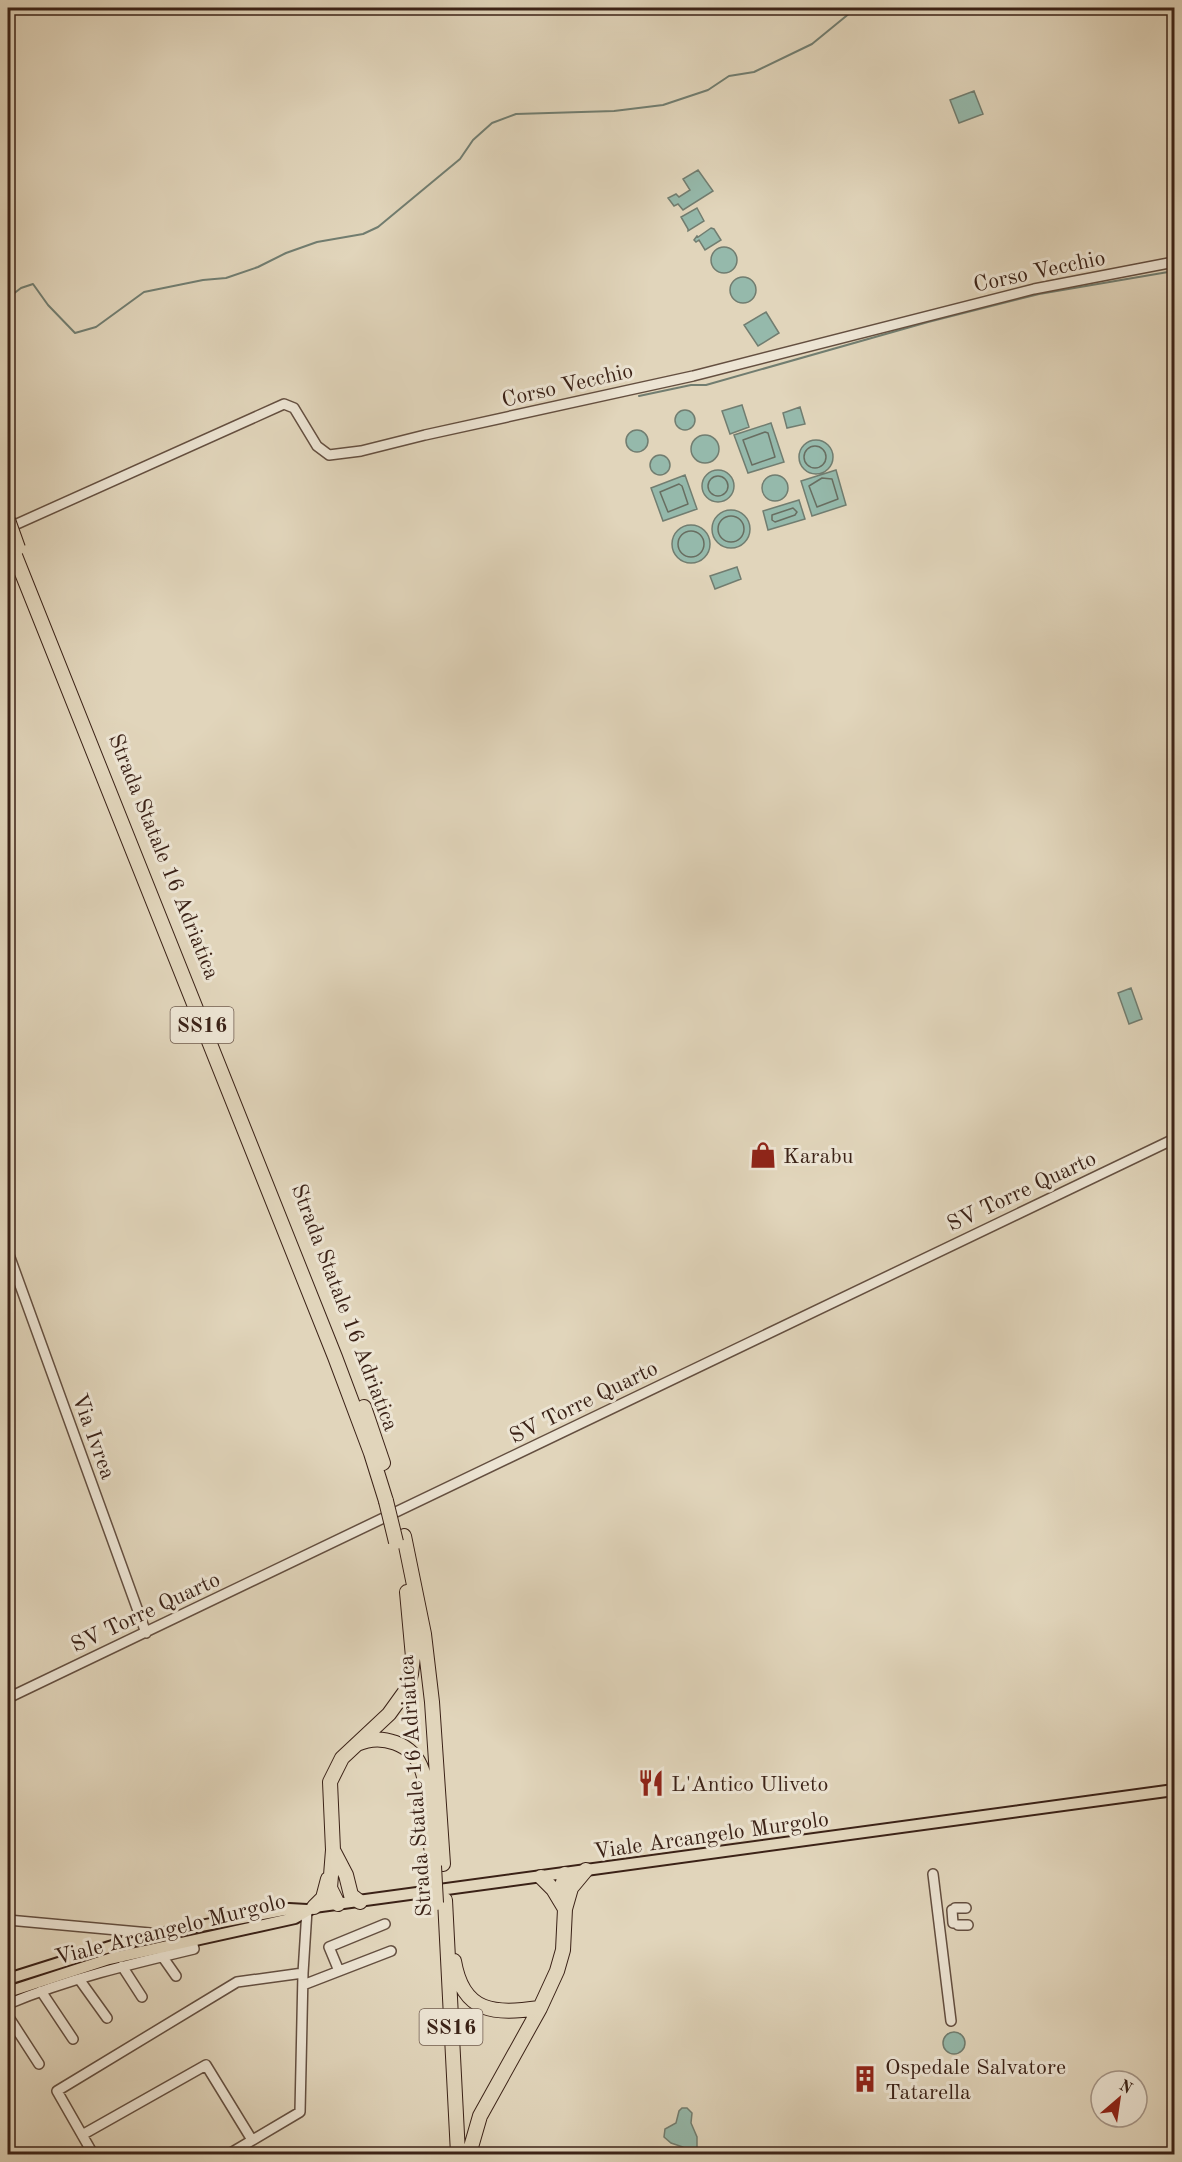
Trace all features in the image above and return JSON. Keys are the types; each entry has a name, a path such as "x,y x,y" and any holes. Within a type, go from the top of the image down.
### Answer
{"highway":[{"name":"Strada Statale 16 Adriatica","path":"8,520 16,550 342,1350 378,1446 424,1634 419,1652"},
{"name":"Strada Statale 16 Adriatica","path":"8,536 16,550"},
{"name":"Strada Statale 16 Adriatica","path":"400,1539 426,1705 458,2154"},
{"path":"338,1904 330,1888 333,1850 330,1782 342,1758 399,1702 421,1673"},
{"path":"352,1747 372,1739 382,1739 402,1745 417,1759 425,1780 427,1820 439,1865"},
{"path":"333,1850 346,1875 351,1895 360,1902"},
{"path":"310,1909 323,1898 333,1850"},
{"path":"562,1904 571,1888 586,1870"},
{"path":"565,1874 571,1882 571,1888"},
{"path":"469,2154 480,2116 540,2008 557,1971 563,1950 562,1904 565,1874"},
{"path":"541,1877 562,1904"},
{"path":"338,1904 347,1882"},
{"name":"Strada Statale 16 Adriatica","path":"442,1905 449,2154"},
{"path":"442,1905 458,1976 463,1988 471,1998 491,2010 504,2012 540,2008"}],"main road":[{"name":"Viale Arcangelo Murgolo","path":"8,1979 111,1945 289,1909 310,1909 1174,1790"},
{"name":"Viale Arcangelo Murgolo","path":"8,1992 97,1962 295,1918 310,1909"}],"street":[{"name":"Corso Vecchio","path":"8,528 284,404 294,408 317,446 330,455 361,452 425,435 693,376 1034,289 1174,262"},
{"name":"SV Torre Quarto","path":"8,1698 1174,1139"},
{"name":"Via Ivrea","path":"8,1252 147,1633"},
{"path":"933,1874 950,1917 951,2021"},
{"path":"950,1917 966,1908"},
{"path":"229,2154 300,2112 303,1973 310,1909"},
{"path":"950,1917 968,1925"},
{"path":"8,1920 159,1934"},
{"path":"339,1971 329,1947 385,1924"},
{"path":"8,2004 40,1991 122,1966 194,1949 192,1941"},
{"path":"303,1985 391,1951"},
{"path":"162,1956 176,1976"},
{"path":"122,1966 142,1997"},
{"path":"93,2154 57,2091 237,1982 303,1973"},
{"path":"79,1979 107,2019"},
{"path":"40,1991 73,2039"},
{"path":"8,2016 39,2064"},
{"path":"82,2134 206,2065 252,2140"}],"water":[{"path":"974,91 983,114 959,123 950,100"},
{"path":"698,170 713,191 683,210 678,204 674,206 668,198 676,194 679,197 690,190 683,179"},
{"path":"697,208 704,221 688,231 681,217"},
{"path":"711,228 721,240 705,250 699,240 696,242 694,240"},
{"path":"724,247 734,250 737,260 734,270 724,273 714,270 711,260 714,250"},
{"path":"743,277 752,281 756,290 752,299 743,303 734,299 730,290 734,281"},
{"path":"766,312 779,333 758,346 744,325"},
{"path":"742,405 749,427 730,434 722,411"},
{"path":"800,407 805,424 787,428 783,413"},
{"path":"681,410 689,410 695,416 695,424 689,430 681,430 675,424 675,416"},
{"path":"771,423 784,462 748,473 734,435"},
{"path":"637,430 645,433 648,441 645,449 637,452 629,449 626,441 629,433"},
{"path":"705,435 715,439 719,449 715,459 705,463 695,459 691,449 695,439"},
{"path":"816,440 828,445 833,457 828,469 816,474 804,469 799,457 804,445"},
{"path":"656,455 664,455 670,461 670,469 664,475 656,475 650,469 650,461"},
{"path":"718,470 730,474 734,486 730,498 718,502 706,498 702,486 706,474"},
{"path":"836,470 846,505 812,516 801,481"},
{"path":"685,475 697,509 663,521 651,488"},
{"path":"775,475 784,479 788,488 784,497 775,501 766,497 762,488 766,479"},
{"path":"799,500 805,519 768,530 763,511"},
{"path":"731,510 744,516 750,529 744,542 731,548 718,542 712,529 718,516"},
{"path":"691,525 704,531 710,544 704,557 691,563 678,557 672,544 678,531"},
{"path":"737,567 741,579 715,589 710,576"},
{"path":"1131,988 1142,1019 1129,1024 1118,993"},
{"path":"954,2032 962,2035 965,2043 962,2051 954,2054 946,2051 943,2043 946,2035"},
{"path":"682,2108 687,2108 692,2113 691,2123 697,2137 697,2154 685,2154 683,2147 671,2143 664,2137 665,2129 676,2123"}],"waterway":[{"path":"8,298 21,288 33,284 48,305 75,333 96,327 144,292 203,280 226,278 317,242 363,234 378,227 460,159 473,140 492,123 516,114 614,111 663,105 708,90 729,76 754,72 812,44 856,8"},
{"path":"639,396 691,385 706,385 928,322 1039,294 1174,271"}],"place":[{"name":"Karabu","path":"763,1155"},
{"name":"L'Antico Uliveto","path":"651,1783"},
{"name":"Ospedale Salvatore Tatarella","path":"865,2079"}]}
